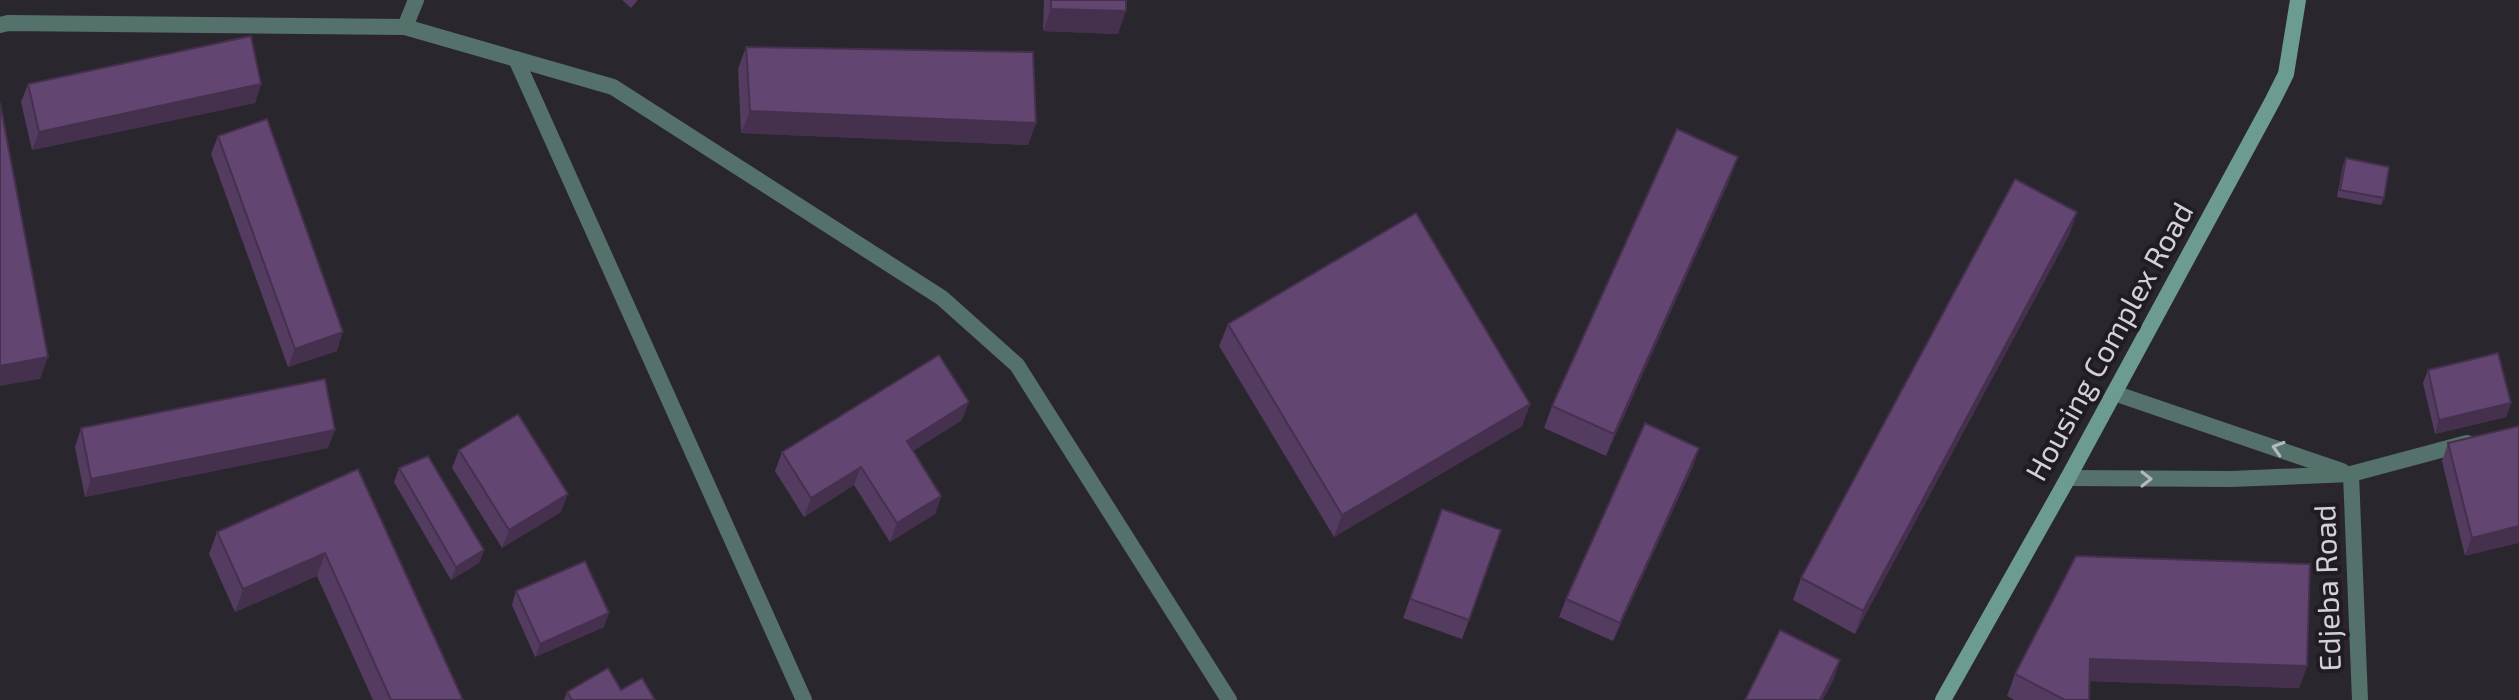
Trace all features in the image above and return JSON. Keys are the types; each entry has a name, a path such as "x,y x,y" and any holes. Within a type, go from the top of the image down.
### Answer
{"street":[{"path":"405,27 416,0"},
{"name":"Housing Complex Road","path":"1943,700 2068,478 2286,74 2298,0"},
{"path":"0,25 405,27 613,87 942,298 1017,365 1229,700"},
{"path":"516,59 804,700"},
{"path":"2114,393 2351,474"},
{"path":"2068,478 2231,479 2351,474 2478,440"},
{"name":"Edjeba Road","path":"2351,474 2360,700"}],"building":[{"path":"1051,0 1126,0 1126,11 1051,9"},
{"path":"251,36 261,84 39,132 28,84"},
{"path":"746,47 1033,52 1036,123 750,111"},
{"path":"0,103 48,357 0,366"},
{"path":"267,119 343,332 295,349 218,136"},
{"path":"1677,129 1738,157 1614,434 1552,406"},
{"path":"2346,158 2389,167 2384,198 2340,190"},
{"path":"2015,179 2077,212 1863,611 1801,578"},
{"path":"1416,213 1530,404 1342,515 1228,324"},
{"path":"2498,353 2511,403 2439,420 2428,370"},
{"path":"939,355 969,402 907,441 941,496 897,523 861,467 811,498 782,452"},
{"path":"325,379 335,430 91,479 81,428"},
{"path":"518,414 568,494 509,530 459,450"},
{"path":"1645,423 1699,448 1620,623 1566,599"},
{"path":"2519,426 2519,526 2472,538 2448,443"},
{"path":"428,456 484,550 456,567 399,468"},
{"path":"358,469 463,700 391,700 325,553 243,589 217,532"},
{"path":"1442,509 1501,530 1469,620 1410,599"},
{"path":"2076,556 2310,564 2307,666 2090,659 2089,700 2065,700 2015,674"},
{"path":"585,561 609,613 540,644 516,591"},
{"path":"1780,630 1840,660 1820,700 1745,700"},
{"path":"608,668 621,690 642,678 655,700 572,700 567,692"}]}
